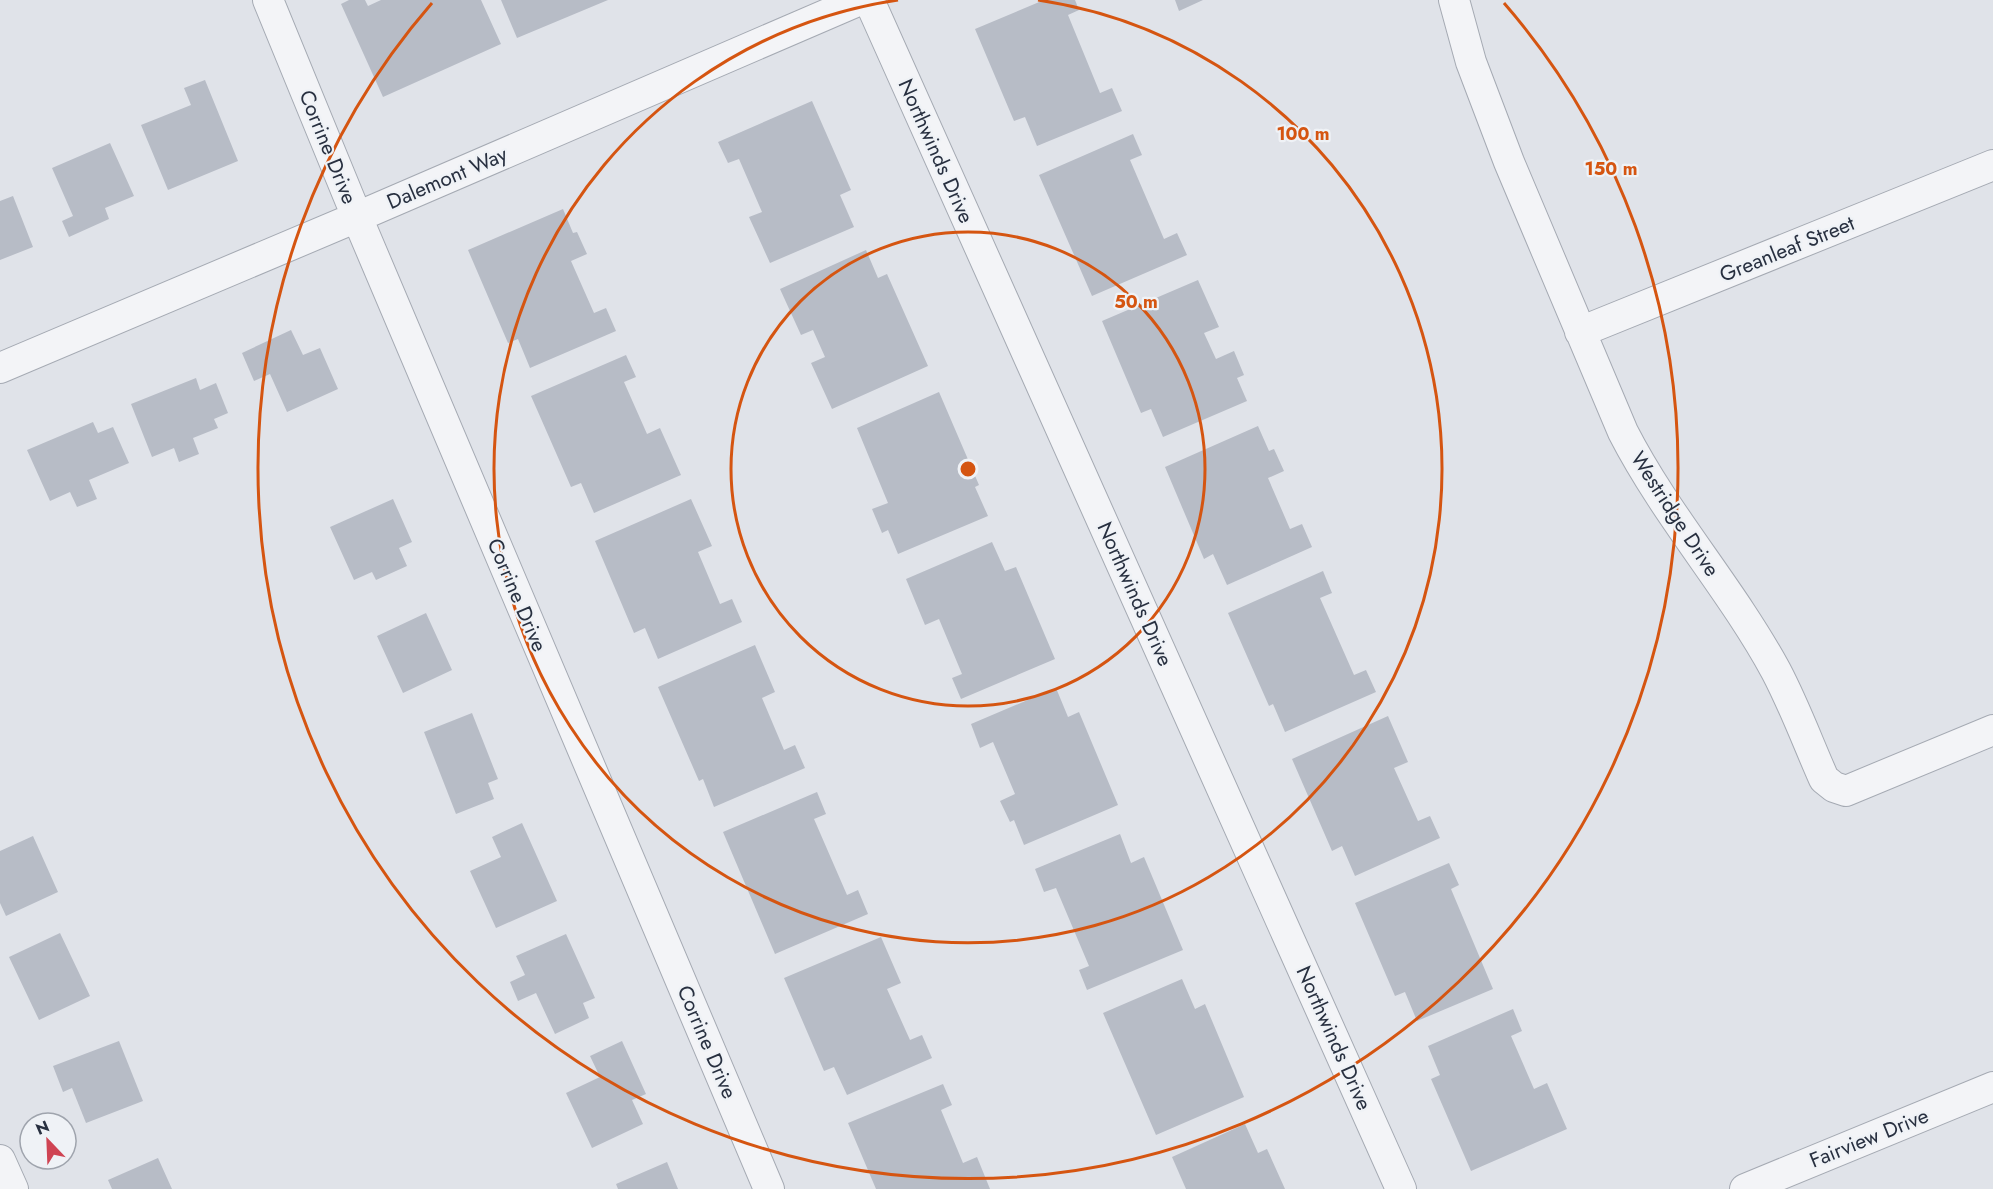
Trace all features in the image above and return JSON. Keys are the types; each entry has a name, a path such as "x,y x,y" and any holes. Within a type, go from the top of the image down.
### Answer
{"street":[{"name":"Corrine Drive","path":"268,0 357,217 769,1189"},
{"name":"Dalemont Way","path":"0,368 860,0"},
{"name":"Northwinds Drive","path":"868,0 1401,1189"},
{"name":"Westridge Drive","path":"1454,0 1471,62 1514,173 1623,432 1643,471 1725,591 1776,671 1824,779 1834,787 1846,791 1993,730"},
{"name":"Greanleaf Street","path":"1580,332 1993,165"},
{"name":"Fairview Drive","path":"1745,1189 1993,1087"},
{"path":"0,1160 12,1189"}],"building":[{"path":"349,0 365,0 368,6 381,0 481,0 501,44 383,97 341,4"},
{"path":"501,0 608,0 517,38"},
{"path":"1044,0 1075,0 1079,10 1068,15 1100,93 1112,88 1122,111 1037,146 1025,117 1014,121 975,29"},
{"path":"1175,0 1203,0 1179,11"},
{"path":"205,80 238,161 168,190 141,125 191,105 184,88"},
{"path":"812,101 851,190 840,195 854,227 770,263 749,217 762,212 739,159 728,163 718,142"},
{"path":"1133,134 1142,155 1130,160 1164,239 1177,233 1187,255 1092,296 1039,175"},
{"path":"110,143 134,196 105,208 109,219 69,237 62,221 73,216 52,168"},
{"path":"13,196 33,247 0,260 0,201"},
{"path":"563,209 573,233 577,232 587,254 571,261 594,313 606,308 616,331 530,368 518,339 508,343 468,250"},
{"path":"866,250 878,278 887,274 928,366 832,409 811,363 825,357 813,330 801,335 780,289"},
{"path":"1198,280 1219,327 1204,333 1216,359 1234,351 1244,375 1237,378 1247,401 1163,437 1151,409 1141,413 1102,321"},
{"path":"291,330 303,355 320,348 338,389 287,412 270,374 254,381 242,353"},
{"path":"626,355 636,377 624,382 647,434 660,428 681,475 594,513 581,483 571,487 531,396"},
{"path":"196,378 200,390 216,383 228,413 214,419 218,428 193,438 199,454 179,462 174,448 152,457 131,404"},
{"path":"939,392 979,485 975,487 988,516 898,554 888,530 882,533 872,509 888,503 857,428"},
{"path":"93,422 98,433 113,427 129,463 89,480 97,499 77,507 70,492 50,501 27,450"},
{"path":"1258,426 1269,451 1274,449 1284,471 1268,478 1290,529 1302,524 1312,547 1227,585 1213,554 1204,559 1165,467"},
{"path":"393,499 412,542 399,548 407,566 376,580 372,572 354,580 330,527"},
{"path":"691,499 712,546 698,552 720,604 732,599 742,622 658,659 645,628 634,633 595,541"},
{"path":"992,542 1005,571 1016,567 1055,659 961,699 952,678 962,674 939,619 925,625 906,579"},
{"path":"1323,571 1332,593 1320,598 1354,675 1366,670 1376,692 1285,732 1273,704 1269,706 1228,613"},
{"path":"426,613 452,670 403,693 377,636"},
{"path":"755,645 775,692 762,698 784,750 795,745 805,768 714,807 703,779 699,781 658,687"},
{"path":"1056,688 1068,717 1079,712 1118,805 1024,845 1014,820 1010,822 1000,801 1015,794 993,742 980,748 971,724"},
{"path":"472,713 498,779 488,783 494,799 456,814 424,732"},
{"path":"1388,716 1408,762 1394,768 1418,821 1430,816 1440,838 1355,876 1342,846 1332,851 1292,759"},
{"path":"817,792 826,814 814,819 847,895 858,890 868,914 775,954 723,832"},
{"path":"522,823 557,901 496,928 470,871 501,857 492,837"},
{"path":"1120,834 1131,863 1144,857 1183,950 1087,990 1079,970 1089,966 1056,888 1044,892 1035,869"},
{"path":"33,836 58,892 6,916 0,903 0,851"},
{"path":"1449,863 1459,885 1451,889 1493,989 1417,1021 1405,992 1395,996 1355,903"},
{"path":"60,933 90,996 39,1020 9,957"},
{"path":"566,934 595,998 583,1003 589,1018 555,1034 536,993 518,1001 510,982 525,975 516,956"},
{"path":"881,937 901,983 887,989 910,1040 922,1035 932,1058 847,1095 834,1067 824,1071 784,978"},
{"path":"1182,979 1195,1009 1205,1004 1244,1097 1156,1135 1103,1013"},
{"path":"1513,1009 1522,1031 1511,1036 1534,1089 1547,1083 1567,1129 1471,1171 1431,1079 1440,1075 1428,1046"},
{"path":"119,1041 143,1101 86,1123 72,1088 63,1092 53,1066"},
{"path":"622,1041 646,1094 632,1100 643,1124 592,1148 566,1093 600,1077 590,1056"},
{"path":"943,1084 952,1105 941,1110 963,1163 977,1157 990,1189 876,1189 848,1123"},
{"path":"1245,1124 1258,1153 1267,1149 1285,1189 1186,1189 1172,1157"},
{"path":"158,1158 172,1189 112,1189 108,1180"},
{"path":"667,1162 678,1189 618,1189 616,1184"}]}
